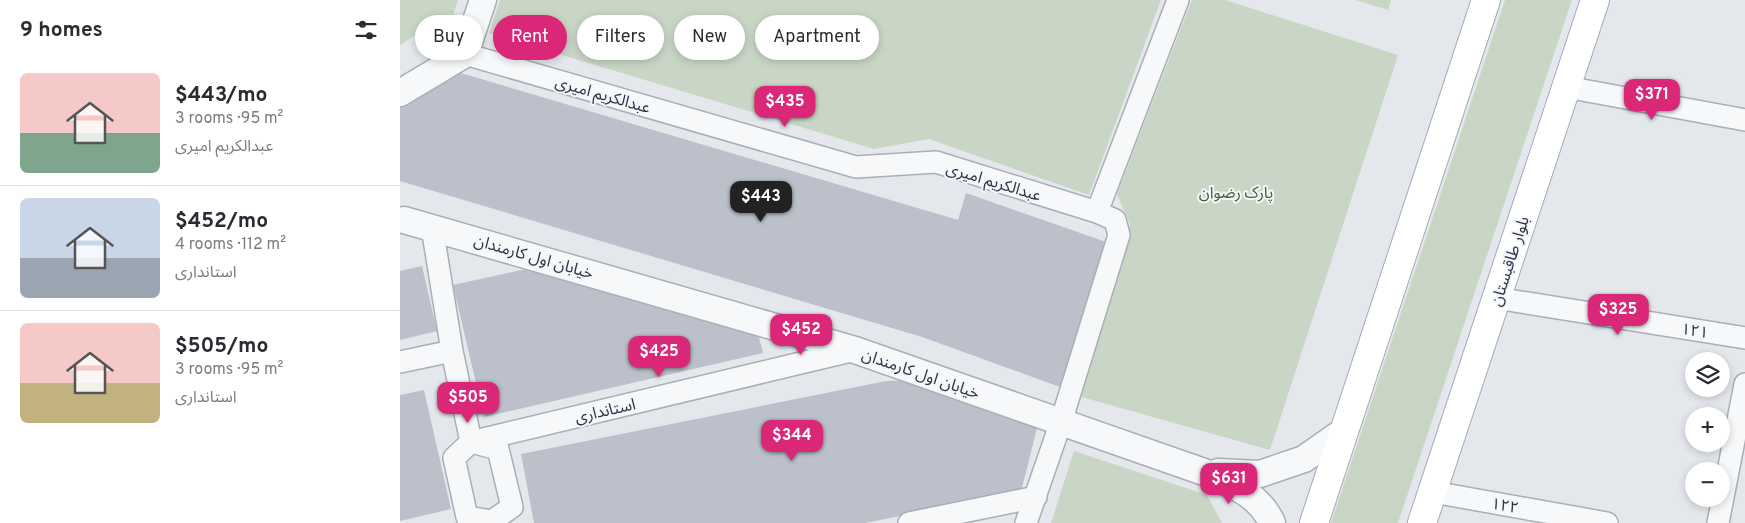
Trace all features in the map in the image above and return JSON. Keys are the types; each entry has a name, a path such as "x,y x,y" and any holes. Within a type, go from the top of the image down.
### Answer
{"main road":[{"path":"1314,523 1486,0"},
{"name":"بلوار طاقبستان","path":"1422,523 1595,0"}],"street":[{"path":"477,15 482,0"},
{"path":"1097,212 1178,0"},
{"name":"عبدالکریم امیری","path":"483,59 856,167 936,162 1097,212 1115,220 1119,235 1061,422"},
{"path":"400,92 455,60"},
{"path":"1566,87 1745,120"},
{"name":"خیابان اول کارمندان","path":"401,216 432,227 855,350 1204,472"},
{"path":"432,227 452,350 472,442"},
{"name":"۱۲۱","path":"1496,298 1745,338"},
{"path":"400,362 452,350"},
{"name":"استانداری","path":"472,442 855,350"},
{"path":"1718,523 1745,384"},
{"path":"1026,523 1061,422"},
{"path":"1204,472 1260,474 1304,459 1344,431"},
{"path":"472,442 498,449 512,507 489,522 467,517 454,458 472,442"},
{"path":"1204,472 1243,489 1267,513 1272,523"},
{"name":"۱۲۲","path":"1432,492 1607,523"},
{"path":"909,523 1036,497"}],"green space":[{"path":"400,0 458,0 453,15 415,15 415,35 400,45"},
{"path":"500,0 1161,0 1089,195 929,139 874,149 579,60 664,60 664,15 577,15 577,60 567,57 567,15 495,15"},
{"name":"پارک رضوان","path":"1192,0 1225,0 1398,55 1270,450 1078,396 1130,225 1117,194"},
{"path":"1356,0 1391,0 1388,10"},
{"path":"1505,0 1572,0 1398,523 1331,523"},
{"path":"493,21 493,34 489,33"},
{"path":"1074,451 1207,495 1222,523 1051,523"}],"building":[{"path":"447,69 958,220 966,193 1109,243 1060,387 922,337 400,181 400,108"},
{"path":"422,266 437,331 400,340 400,271"},
{"path":"526,269 566,275 758,334 763,353 484,417 453,285"},
{"path":"924,380 1038,424 1021,492 865,523 534,523 521,454 886,381"},
{"path":"424,390 451,509 400,521 400,395"}]}
